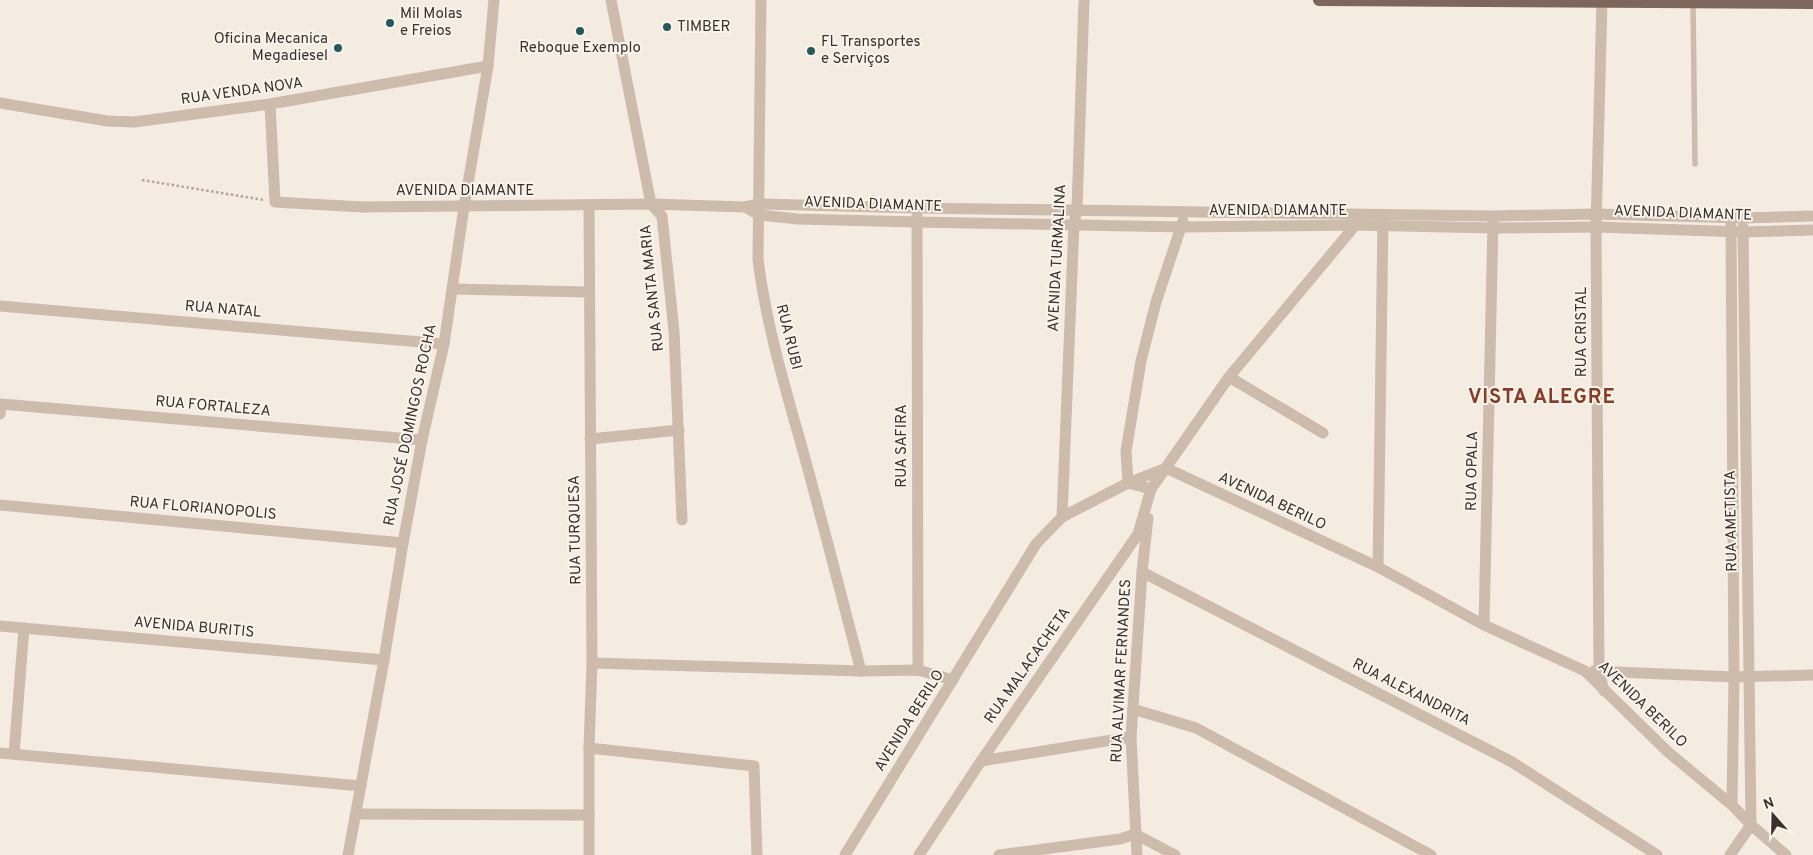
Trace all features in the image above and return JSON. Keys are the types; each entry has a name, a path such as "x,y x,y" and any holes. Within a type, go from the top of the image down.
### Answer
{"main road":[{"path":"1319,0 1586,0 1693,3 1813,3"}],"street":[{"name":"RUA JOSÉ DOMINGOS ROCHA","path":"348,855 384,660 402,543 422,440 444,344 464,207 488,66 494,0"},
{"name":"RUA SANTA MARIA","path":"611,0 652,204 662,216 674,331 682,520"},
{"name":"RUA RUBI","path":"761,0 758,259 766,310 861,671"},
{"name":"AVENIDA TURMALINA","path":"1062,517 1074,224 1077,209 1084,0"},
{"name":"RUA CRISTAL","path":"1602,1 1596,227 1599,671 1604,692"},
{"name":"RUA VENDA NOVA","path":"0,103 107,121 134,122 270,104 488,66"},
{"path":"270,104 275,202"},
{"name":"AVENIDA DIAMANTE","path":"275,202 362,207 652,204 745,207 798,219 1182,227 1596,227 1731,232 1813,230"},
{"name":"RUA TURQUESA","path":"589,205 592,663 589,748 589,855"},
{"name":"RUA SAFIRA","path":"917,208 918,670"},
{"name":"AVENIDA DIAMANTE","path":"759,209 1077,209 1494,216 1597,214 1737,218 1813,216"},
{"path":"1185,211 1182,227 1156,302 1141,361 1126,451 1128,483 1151,489 1229,377 1356,226 1364,213"},
{"path":"1378,567 1382,213"},
{"name":"RUA OPALA","path":"1484,625 1494,216"},
{"name":"RUA AMETISTA","path":"1732,804 1734,677 1731,232 1737,218"},
{"name":"RUA AMETISTA","path":"1737,218 1744,232 1751,825"},
{"path":"453,289 589,292"},
{"name":"RUA NATAL","path":"0,306 444,344"},
{"path":"1229,377 1323,433"},
{"name":"RUA FORTALEZA","path":"1,409 422,440"},
{"path":"590,439 679,430"},
{"name":"AVENIDA BERILO","path":"845,855 1036,544 1062,517 1128,483 1166,468 1378,567 1484,625 1585,671 1604,692 1668,752 1732,804 1751,825 1786,855"},
{"name":"RUA ALVIMAR FERNANDES","path":"1136,855 1131,737 1142,572 1151,489"},
{"name":"RUA MALACACHETA","path":"919,855 981,760 1138,534 1151,489"},
{"name":"RUA FLORIANOPOLIS","path":"0,505 402,543"},
{"name":"RUA ALEXANDRITA","path":"1142,572 1512,762 1657,855"},
{"name":"AVENIDA BURITIS","path":"0,626 384,660"},
{"path":"14,754 24,628"},
{"path":"592,663 861,671 918,670 953,680"},
{"path":"1585,671 1734,677 1813,675"},
{"path":"1133,709 1196,728 1431,855"},
{"path":"981,760 1131,737"},
{"path":"589,748 754,766 757,855"},
{"path":"0,753 361,786"},
{"path":"357,814 589,815"},
{"path":"1730,855 1751,825"},
{"path":"999,855 1120,839 1135,834 1175,855"}],"lane":[{"path":"1693,3 1695,164"}],"path":[{"path":"142,180 275,202"}],"place":[{"name":"Mil Molas e Freios","path":"390,23"},
{"name":"TIMBER","path":"667,27"},
{"name":"Reboque Exemplo","path":"580,31"},
{"name":"Oficina Mecanica Megadiesel","path":"338,48"},
{"name":"FL Transportes e Serviços","path":"811,51"}],"district":[{"name":"VISTA ALEGRE","path":"1542,398"}]}
